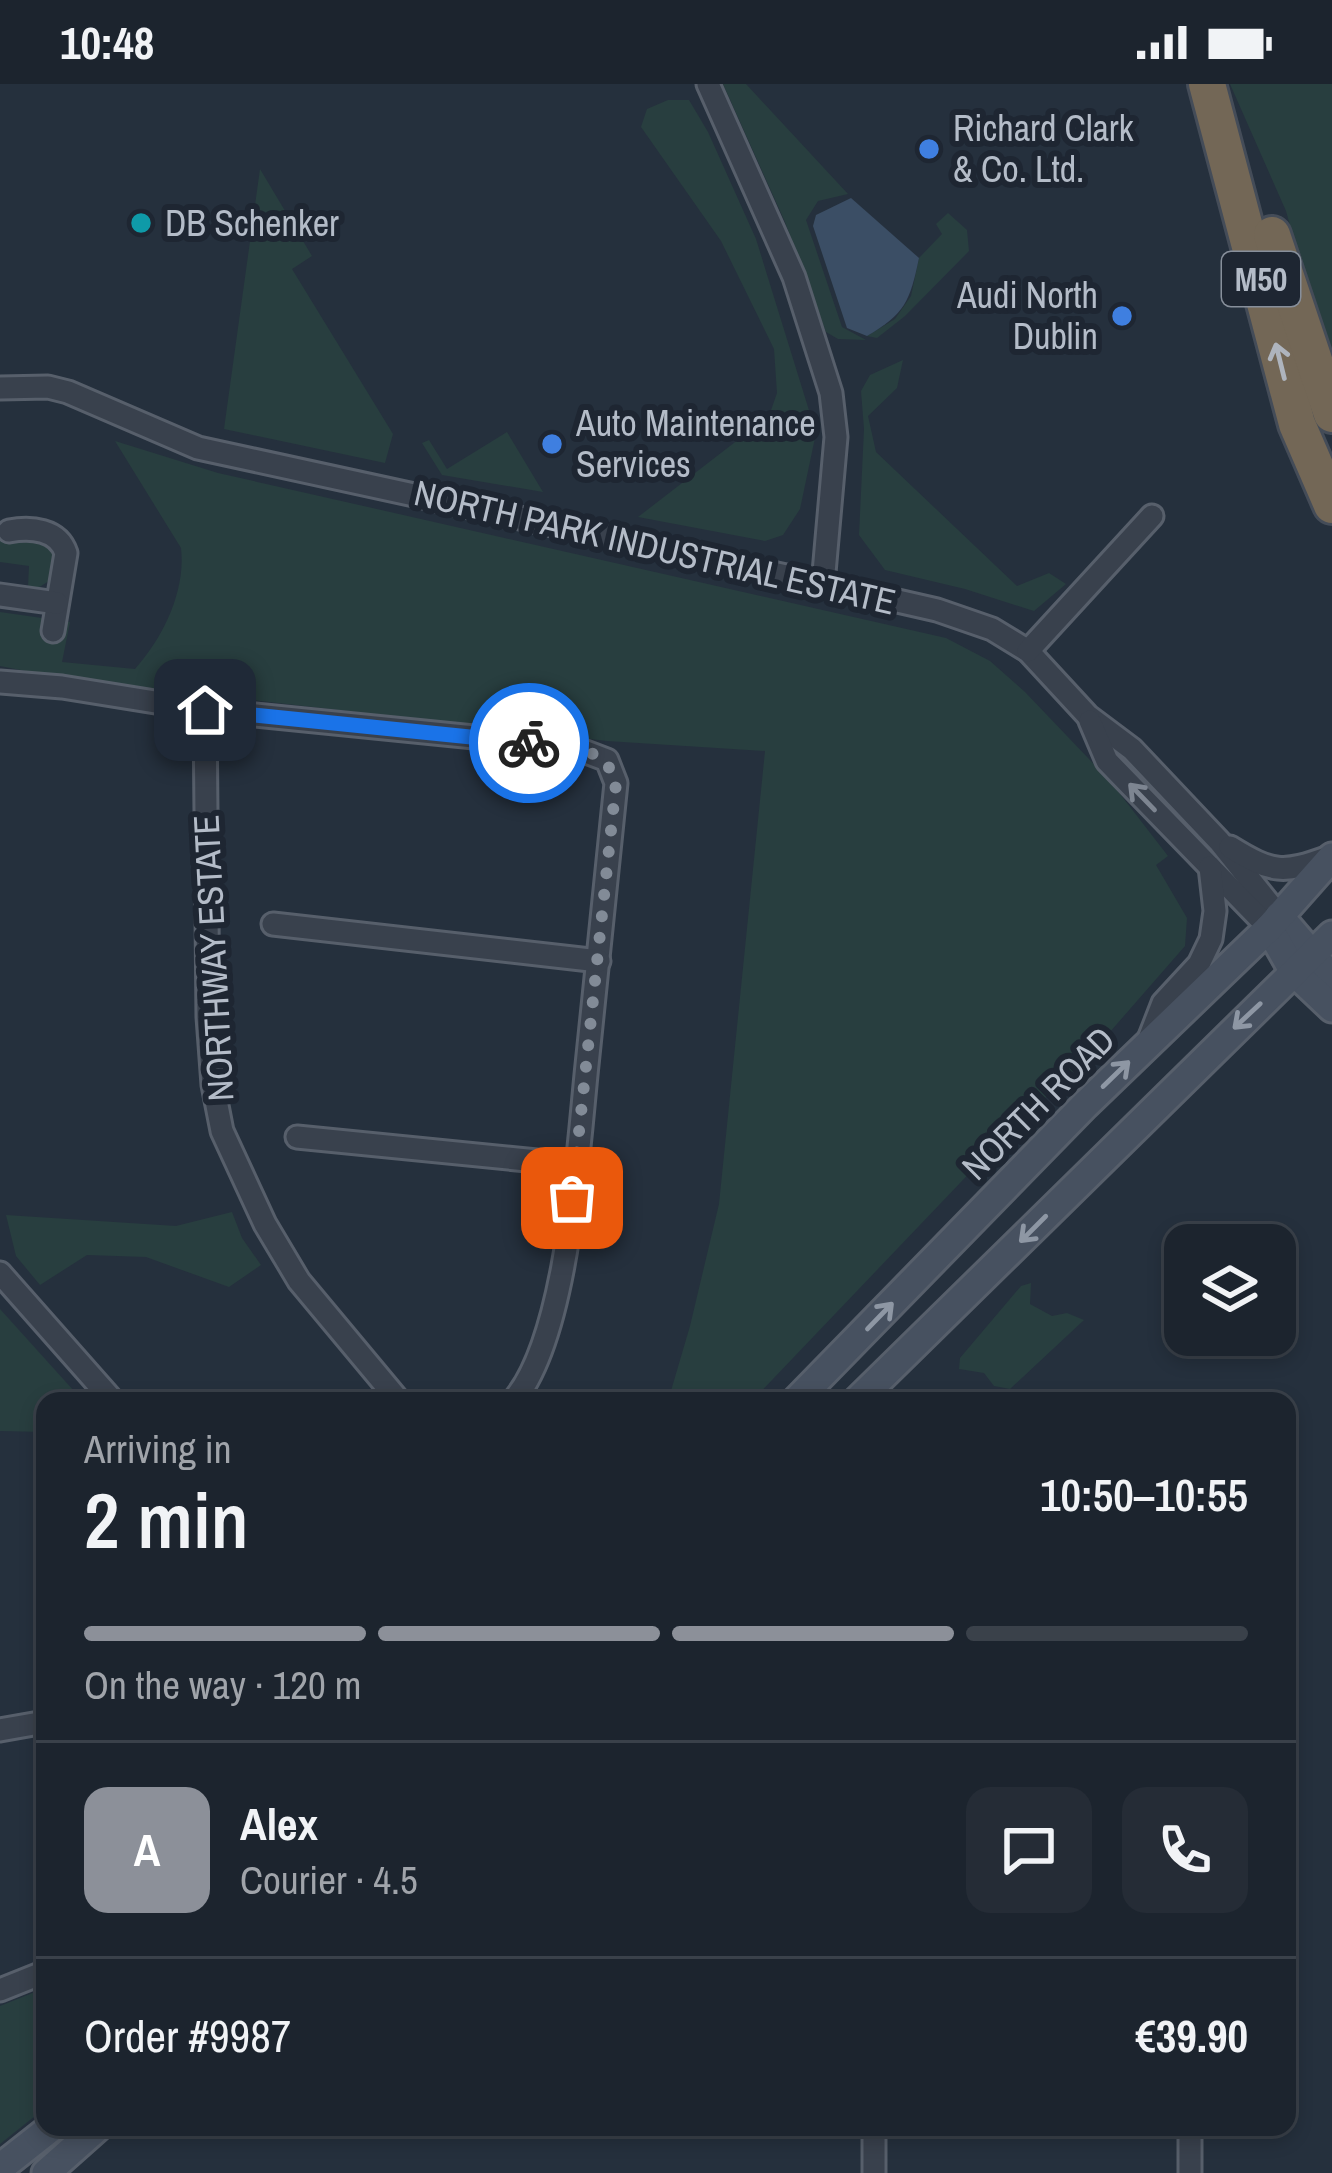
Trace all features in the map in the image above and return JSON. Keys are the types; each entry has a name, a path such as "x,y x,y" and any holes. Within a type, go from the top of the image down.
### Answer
{"highway":[{"name":"M50","path":"1210,84 1257,190 1332,413"},
{"name":"M50","path":"1210,84 1297,424 1332,505"}],"main road":[{"name":"NORTH ROAD","path":"805,1392 1148,1043 1274,922 1332,856"},
{"path":"1274,922 1332,1008"},
{"path":"866,1392 1332,935"},
{"path":"1302,964 1332,978"},
{"path":"0,2168 41,2136"},
{"path":"46,2173 88,2136"}],"street":[{"path":"708,84 794,277 837,418 823,584"},
{"name":"NORTH PARK INDUSTRIAL ESTATE","path":"0,388 48,387 188,444 938,610 992,629 1028,651 1088,716 1132,749 1220,841 1274,922"},
{"path":"1028,651 1152,516"},
{"path":"9,530 24,528 62,541 66,553 53,631"},
{"path":"0,595 57,603"},
{"path":"0,682 205,710 572,747 607,760 616,783 564,1262 544,1341 521,1392"},
{"name":"NORTHWAY ESTATE","path":"205,710 208,1017 213,1085 223,1131 265,1224 299,1281 392,1392"},
{"name":"NORTH PARK INDUSTRIAL ESTATE","path":"1088,716 1107,761 1210,868 1274,922"},
{"name":"NORTH ROAD","path":"1220,841 1275,870 1332,856"},
{"path":"1148,1043 1163,1004 1199,964 1211,939 1210,868"},
{"name":"NORTHWAY ESTATE","path":"273,924 598,961"},
{"path":"297,1137 577,1166"},
{"path":"0,1273 105,1392"},
{"path":"0,1730 36,1724"},
{"path":"0,1990 36,1976"},
{"path":"874,2136 874,2173"},
{"path":"1190,2136 1190,2173"}],"green space":[{"path":"723,84 746,84 848,194 818,201 806,220 842,327 866,340 838,339 826,332 785,222"},
{"path":"1230,84 1332,84 1332,357 1286,211"},
{"path":"668,100 689,100 756,239 816,433 800,509 783,535 765,541 638,517 769,416 777,393 774,349 721,241 641,127 647,109"},
{"path":"260,169 312,256 292,269 393,434 385,463 224,429"},
{"path":"948,213 967,230 969,251 905,316 877,338 867,336 895,319 911,296 919,258 942,234 936,224"},
{"path":"903,360 897,388 868,416 876,452 1017,586 1049,573 1066,584 1034,611 885,570 859,535 861,391 870,375"},
{"path":"507,432 543,492 442,475 422,443 429,440 447,469"},
{"path":"115,441 218,473 946,638 990,661 1110,781 1168,856 1156,865 1187,918 1185,946 1089,1056 1002,1139 761,1392 671,1392 719,1204 765,751 607,741 62,678 0,666 0,612 70,622 62,662 135,669 155,643 176,597 181,548"},
{"path":"26,537 51,540 56,564 52,579 38,588 28,587 29,566 0,562 0,540 24,543"},
{"path":"232,1212 242,1238 261,1265 229,1287 146,1257 87,1255 40,1285 16,1256 6,1215 176,1226"},
{"path":"1031,1283 1030,1304 1052,1316 1067,1313 1084,1320 1010,1389 994,1386 984,1373 959,1369 960,1358 1021,1286"},
{"path":"0,1309 75,1392 36,1392 36,1432 0,1431"},
{"path":"36,1992 36,2115 0,2144 0,2006"}],"water":[{"path":"851,198 919,258 904,305 867,336 847,328 813,226 816,215"}],"way so far":[{"path":"529,743 596,754 607,760 616,783 572,1198"}],"place":[{"name":"Richard Clark & Co. Ltd.","path":"929,149"},
{"name":"DB Schenker","path":"141,223"},
{"name":"Audi North Dublin","path":"1122,316"},
{"name":"Auto Maintenance Services","path":"552,444"}],"route":[{"path":"205,710 529,743"}]}
